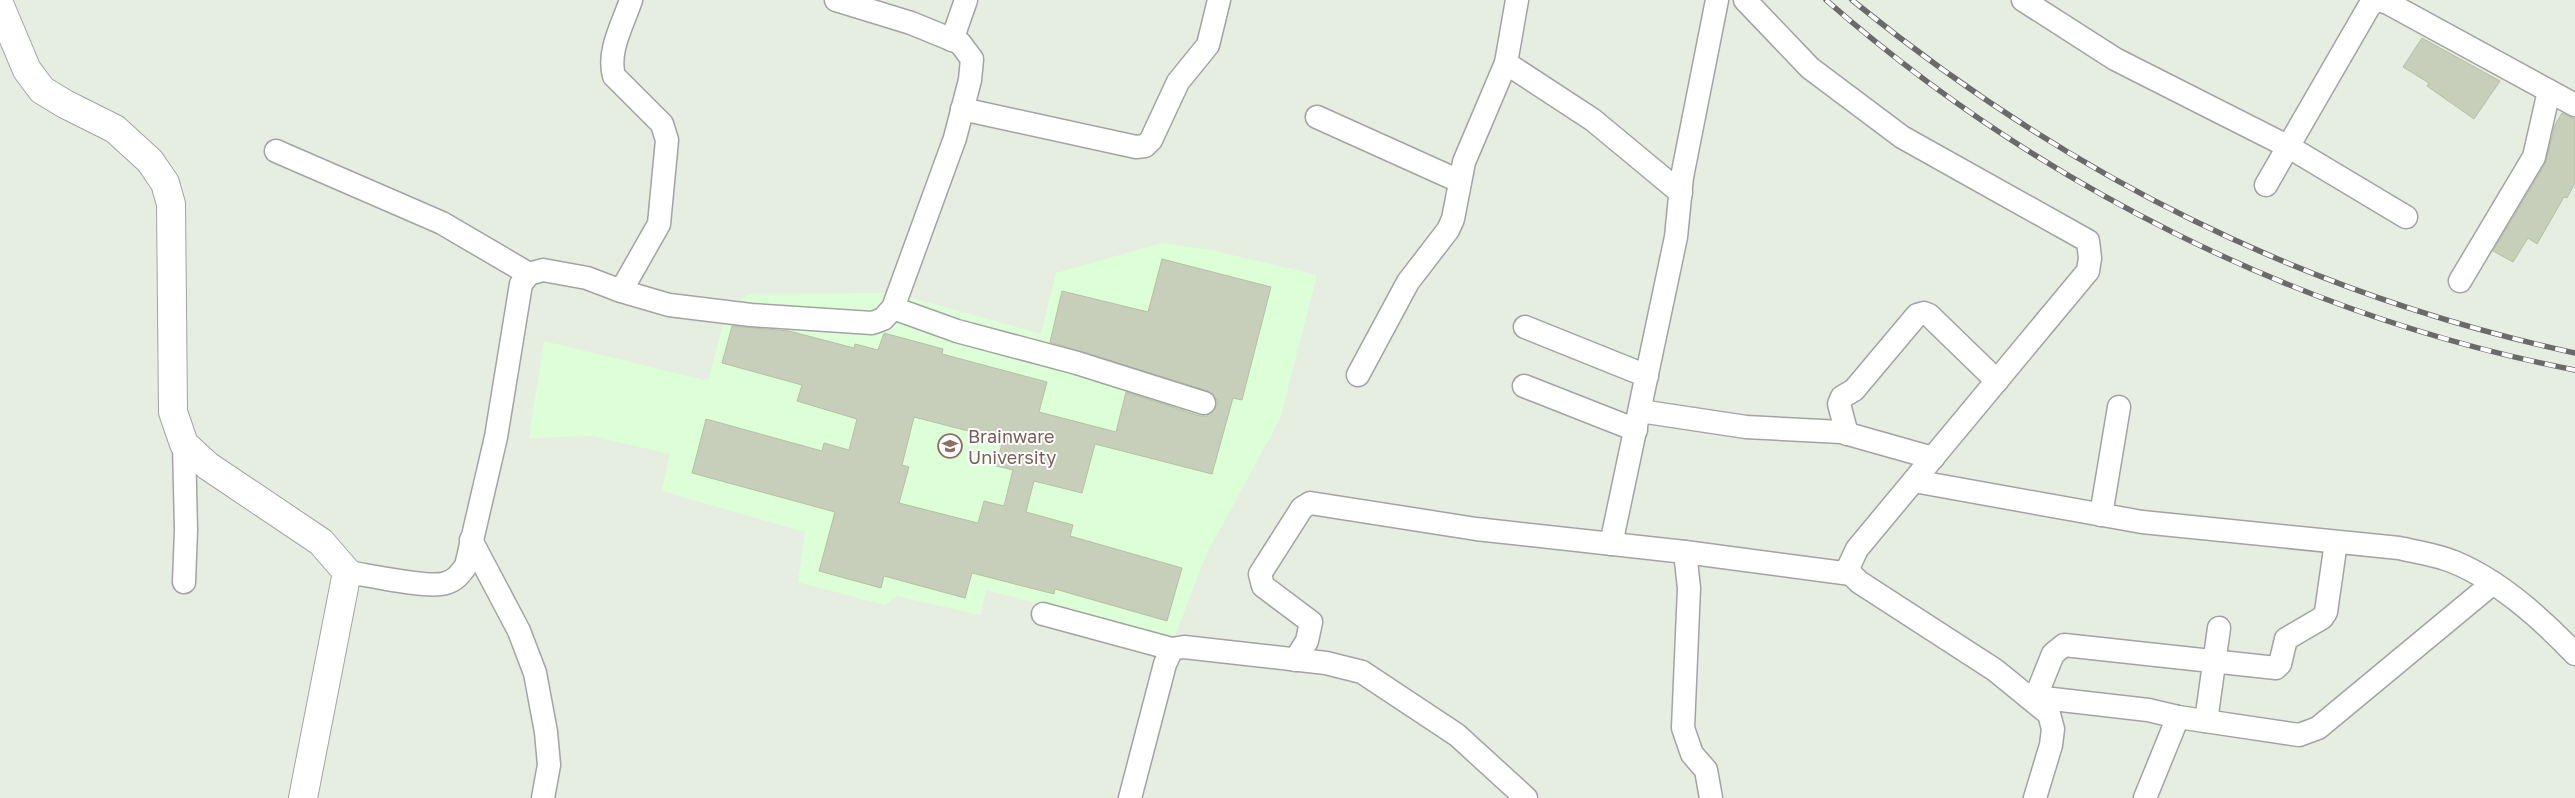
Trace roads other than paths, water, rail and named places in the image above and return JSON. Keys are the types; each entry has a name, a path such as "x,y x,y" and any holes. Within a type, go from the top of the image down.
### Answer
{"street":[{"path":"621,292 659,224 667,140 662,124 614,76 612,53 631,0"},
{"path":"184,444 208,466 321,542 347,572 423,584 444,584 458,577 466,566 496,438 521,284 529,274 543,270 587,278 621,292 669,305 710,311 872,323 882,319 892,308 948,156 970,80 972,59 960,43 911,23 836,0"},
{"path":"952,40 966,0"},
{"path":"962,109 1136,147 1145,146 1151,140 1178,82 1208,45 1219,0"},
{"path":"1358,375 1408,282 1448,230 1456,210 1459,181 1464,162 1506,63 1517,0"},
{"path":"1611,544 1676,237 1680,193 1717,0"},
{"path":"1745,0 1810,68 1902,137 2088,242 2090,258 2088,271 1857,549 1849,566 1851,574 1859,582 1995,670 2031,696 2049,714 2053,729 2051,746 2036,798"},
{"path":"2023,0 2115,60 2289,147 2406,217"},
{"path":"2266,185 2370,5 2378,0 2388,2 2575,105"},
{"path":"0,6 27,70 42,90 65,104 115,129 150,161 165,183 171,204 173,412 184,444 186,530 184,582"},
{"path":"1506,63 1593,120 1680,193"},
{"path":"2460,281 2534,157 2550,91"},
{"path":"1317,117 1459,181"},
{"path":"276,151 442,223 529,274"},
{"path":"892,308 957,331 1077,363 1204,403"},
{"path":"1847,434 1839,404 1842,397 1854,390 1917,316 1924,313 1929,315 1997,381"},
{"path":"1525,327 1647,376"},
{"path":"1524,386 1638,420 1847,434 1933,458"},
{"path":"2101,515 2119,407"},
{"path":"1914,481 2142,522 2336,542 2425,554 2453,561 2492,584 2552,630 2575,654"},
{"path":"1295,660 1307,640 1311,622 1263,586 1260,574 1302,508 1310,503 1476,529 1685,552 1851,574"},
{"path":"472,540 519,631 535,673 550,765 543,798"},
{"path":"2031,696 2053,654 2057,648 2064,645 2271,669 2280,664 2286,639 2322,618 2326,612 2336,542"},
{"path":"1685,552 1689,588 1683,728 1692,754 1706,770 1711,798"},
{"path":"303,798 347,572"},
{"path":"2031,696 2148,710 2178,717 2300,735 2318,728 2492,584"},
{"path":"1043,614 1172,649 1184,647 1326,663 1362,672 1457,735 1526,798"},
{"path":"2206,721 2219,628"},
{"path":"1130,798 1166,664 1172,649"},
{"path":"2145,798 2178,717"}],"railway":[{"path":"1826,0 1907,67 1993,128 2083,184 2176,234 2273,278 2372,316 2473,346 2575,370"},
{"path":"1852,0 1934,63 2018,121 2104,173 2192,220 2284,262 2378,298 2475,328 2575,353"}],"place":[{"name":"Brainware University","path":"950,446"}]}
